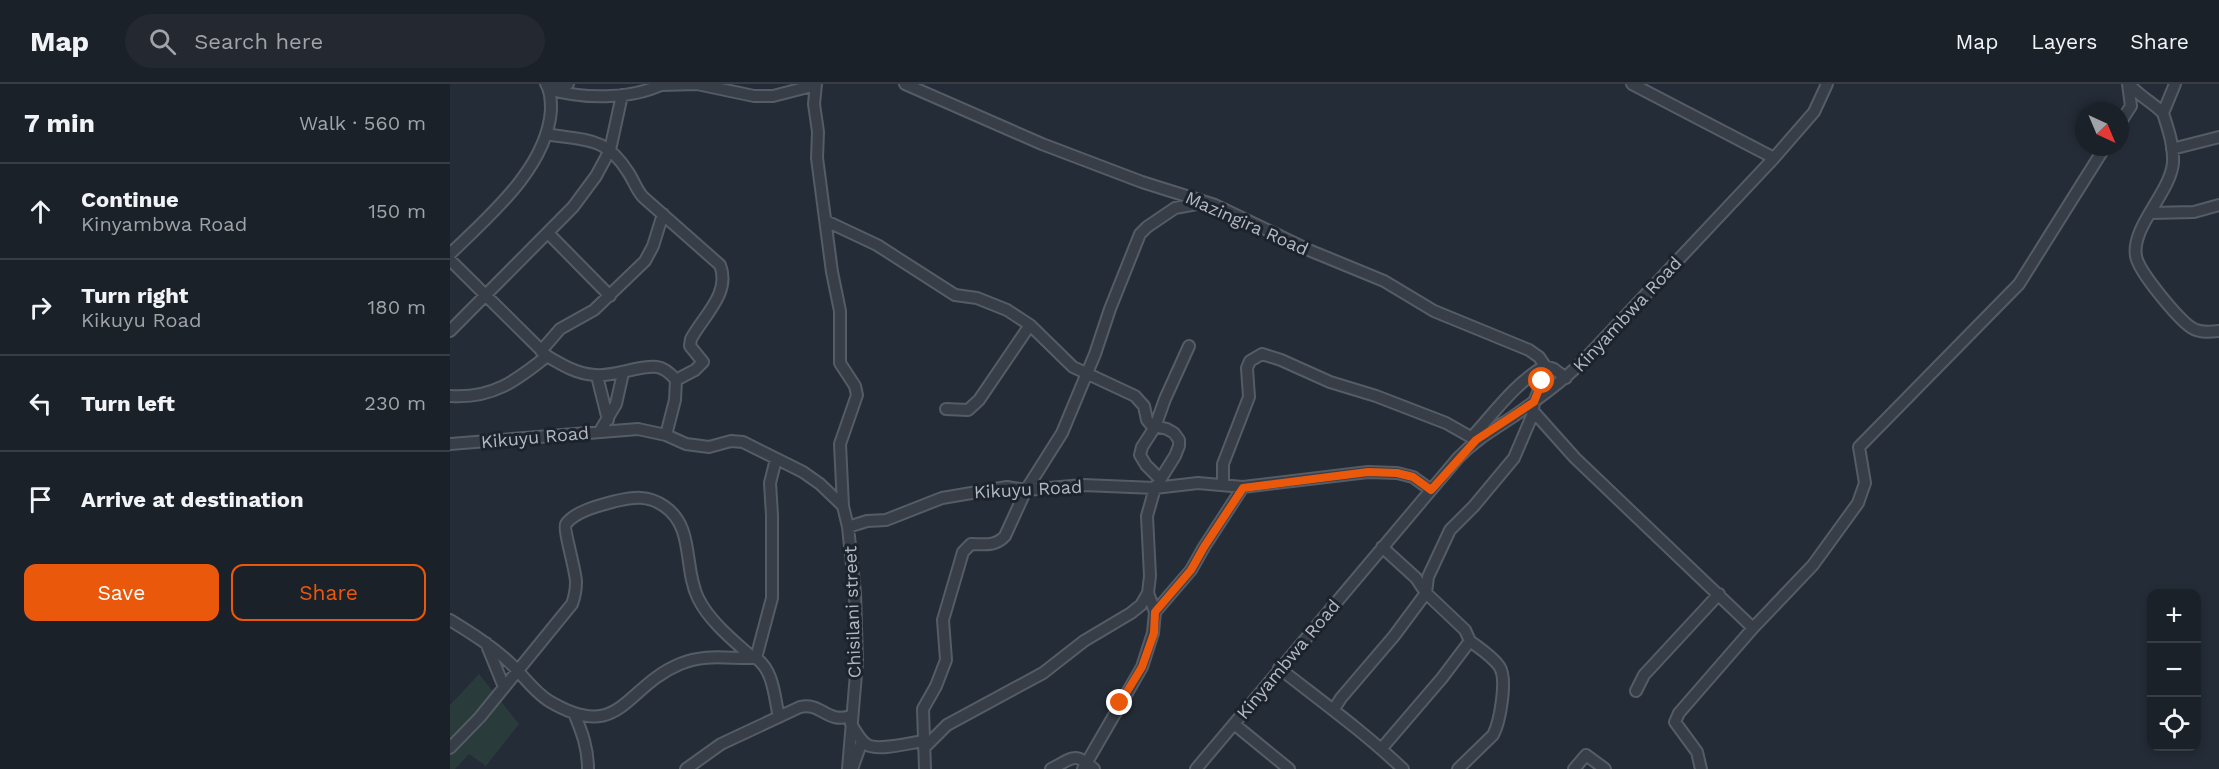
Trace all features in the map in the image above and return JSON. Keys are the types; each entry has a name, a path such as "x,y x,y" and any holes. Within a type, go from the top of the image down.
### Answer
{"street":[{"path":"547,86 568,84"},
{"path":"547,86 578,96 622,95 662,85 696,84 754,96 773,96 816,85 814,104 818,132 817,158 832,273 840,312 840,363 855,386 856,394 840,444 843,506 848,527"},
{"name":"Mazingira Road","path":"905,84 1042,144 1215,205 1311,251 1384,281 1434,311 1529,350 1539,357 1545,366 1566,378"},
{"path":"1632,84 1774,158"},
{"name":"Kinyambwa Road","path":"1196,769 1474,438 1534,407 1566,378 1774,158 1814,112 1827,84"},
{"path":"2128,84 2163,113 2171,136 2173,164 2167,183 2143,225 2135,255 2140,268 2178,316 2194,329 2219,331"},
{"path":"2128,84 2131,106 2129,109"},
{"path":"2163,113 2175,84"},
{"path":"450,254 497,207 534,161 546,134 550,116 547,86"},
{"path":"450,331 573,207 596,176 610,150 622,95"},
{"path":"546,134 583,138 610,150 630,174 635,187 720,265 724,275 721,293 691,339 690,346 703,362 695,370 676,380"},
{"path":"2172,148 2219,137"},
{"path":"1701,769 1697,752 1675,722 1679,713 1753,628 1813,565 1858,503 1865,483 1859,447 2019,284 2099,156"},
{"path":"925,769 922,709 936,686 946,660 943,620 963,552 971,544 993,544 1000,542 1005,536 1026,490 1062,433 1088,374 1110,309 1140,234 1175,208 1204,203"},
{"path":"2150,213 2194,212 2219,205"},
{"path":"450,396 462,397 495,391 514,382 544,353 560,329 594,310 645,261 663,213"},
{"path":"826,221 877,245 955,295 977,298 1007,310 1030,325 1073,367 1135,396 1144,406 1148,422 1155,427 1174,433 1179,440 1175,456 1157,483 1147,516 1150,552 1148,593 1155,612 1154,633 1142,667 1103,732 1088,767"},
{"path":"548,233 610,296"},
{"path":"450,260 544,353 577,372 597,375 658,367 669,372 676,380 675,400 666,435"},
{"path":"946,410 968,410 973,405 1030,325"},
{"path":"1157,483 1140,455 1142,447 1155,427 1189,346"},
{"path":"1223,485 1223,464 1249,398 1247,368 1250,361 1262,354 1330,382 1376,396 1446,423 1474,438 1519,386 1545,366"},
{"path":"1334,709 1426,593 1428,577 1436,565 1448,534 1511,464 1534,407 1545,366"},
{"path":"600,431 616,404 622,373"},
{"path":"597,375 608,420"},
{"path":"1534,407 1575,458 1753,628"},
{"name":"Kikuyu Road","path":"450,444 638,429 666,435 686,444 709,447 731,441 743,442 803,472 843,506"},
{"path":"755,658 772,598 770,483 776,459"},
{"name":"Kikuyu Road","path":"848,527 867,521 886,520 942,498 1007,486 1026,490 1083,485 1198,483 1243,488 1368,472 1397,473 1413,477 1431,490"},
{"path":"1155,612 1191,570 1243,488"},
{"path":"450,748 519,671 566,613 576,594 576,580 570,546 564,530 565,525 576,516 589,510 642,496 655,500 669,509 678,519 683,530 698,598 713,619 767,668 779,717"},
{"name":"Chisilani street","path":"848,527 855,593 857,662 851,720 850,769"},
{"path":"1382,548 1416,578 1426,593 1460,624 1470,641 1498,664 1503,672 1502,697 1496,729 1493,735 1458,769"},
{"path":"686,769 721,744 807,706 836,719 851,720 862,741 870,746 924,744 947,725 1044,673 1084,641 1131,613 1141,605 1148,593"},
{"path":"1636,691 1644,675 1719,594"},
{"path":"450,620 486,643 548,700 574,713 600,717 619,710 676,665 689,660 702,656 755,658"},
{"path":"1382,748 1442,678 1470,641"},
{"path":"486,643 506,684 537,692"},
{"path":"1279,668 1382,748 1403,769"},
{"path":"574,713 588,752 588,769"},
{"path":"1234,724 1289,769"},
{"path":"850,769 862,741"},
{"path":"1574,769 1586,755 1605,769"},
{"path":"1051,769 1076,757 1082,758 1088,767"}],"shaded area":[{"path":"479,674 519,724 486,766 469,754 455,769 450,769 450,705"}],"route":[{"path":"1120,703 1142,667 1154,633 1155,612 1191,570 1243,488 1368,472 1397,473 1413,477 1431,490 1476,440 1534,402 1542,381"}]}
